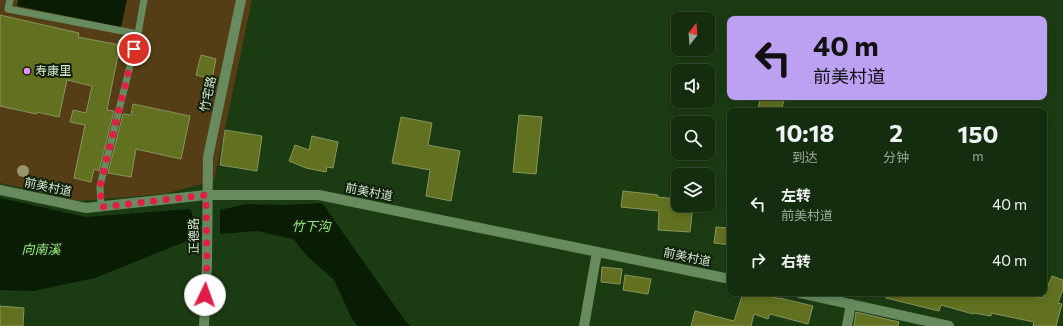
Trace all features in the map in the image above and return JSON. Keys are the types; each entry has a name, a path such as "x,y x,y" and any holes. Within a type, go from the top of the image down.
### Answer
{"street":[{"name":"竹宅路","path":"206,195 208,157 241,0"},
{"name":"前美村道","path":"0,190 86,208 206,195 319,195 727,278"},
{"name":"正德路","path":"204,326 207,264 206,195"},
{"path":"584,326 597,252"},
{"path":"814,296 949,326"},
{"path":"847,326 851,304"}],"lane":[{"path":"10,0 8,8 138,34"},
{"path":"102,207 100,186 138,34 144,0"}],"shaded area":[{"path":"0,0 252,0 214,181 164,194 79,201 0,183"}],"water":[{"path":"18,0 127,0 121,27 17,6"},
{"name":"向南溪","path":"0,198 86,217 190,209 193,216 192,233 189,240 95,278 33,291 0,290"},
{"name":"竹下沟","path":"322,203 410,326 358,326 352,319 334,280 307,256 293,239 257,231 220,234 220,210 247,204 285,205"}],"building":[{"path":"0,15 79,33 78,37 120,45 107,110 114,111 99,171 94,169 91,182 74,178 85,125 70,122 73,110 86,113 92,86 67,80 59,117 37,112 36,114 0,106"},
{"path":"201,55 216,59 212,79 196,75"},
{"path":"760,100 784,100 782,108 758,108"},
{"path":"133,104 190,116 181,159 136,149 131,177 108,173 123,114 131,115"},
{"path":"519,115 542,117 536,174 513,172"},
{"path":"401,117 432,123 428,145 460,151 451,201 426,196 430,170 392,163"},
{"path":"225,130 262,136 257,171 220,165"},
{"path":"312,136 338,142 333,168 327,167 326,172 306,168 289,161 295,145 309,150"},
{"path":"623,191 658,195 657,197 671,198 671,212 692,212 690,232 658,230 659,211 621,207"},
{"path":"716,227 727,228 727,245 714,243"},
{"path":"602,267 622,269 620,284 601,282"},
{"path":"625,275 651,279 648,294 623,290"},
{"path":"1052,276 1063,280 1063,289 1058,303 1062,304 1056,326 1033,326 1034,322 991,313 991,316 973,314 941,305 939,311 886,298 886,296 1033,296 1043,298 1044,296 1047,296 1047,288"},
{"path":"742,296 770,296 813,306 808,324 770,314 768,319 754,314 751,326 691,326 695,311 734,321"},
{"path":"0,306 24,308 23,326 0,326"},
{"path":"856,312 899,322 898,326 854,326"}],"place":[{"name":"寿康里","path":"27,71"}],"route":[{"path":"134,49 100,186 102,207 206,195 207,264 205,295"}]}
